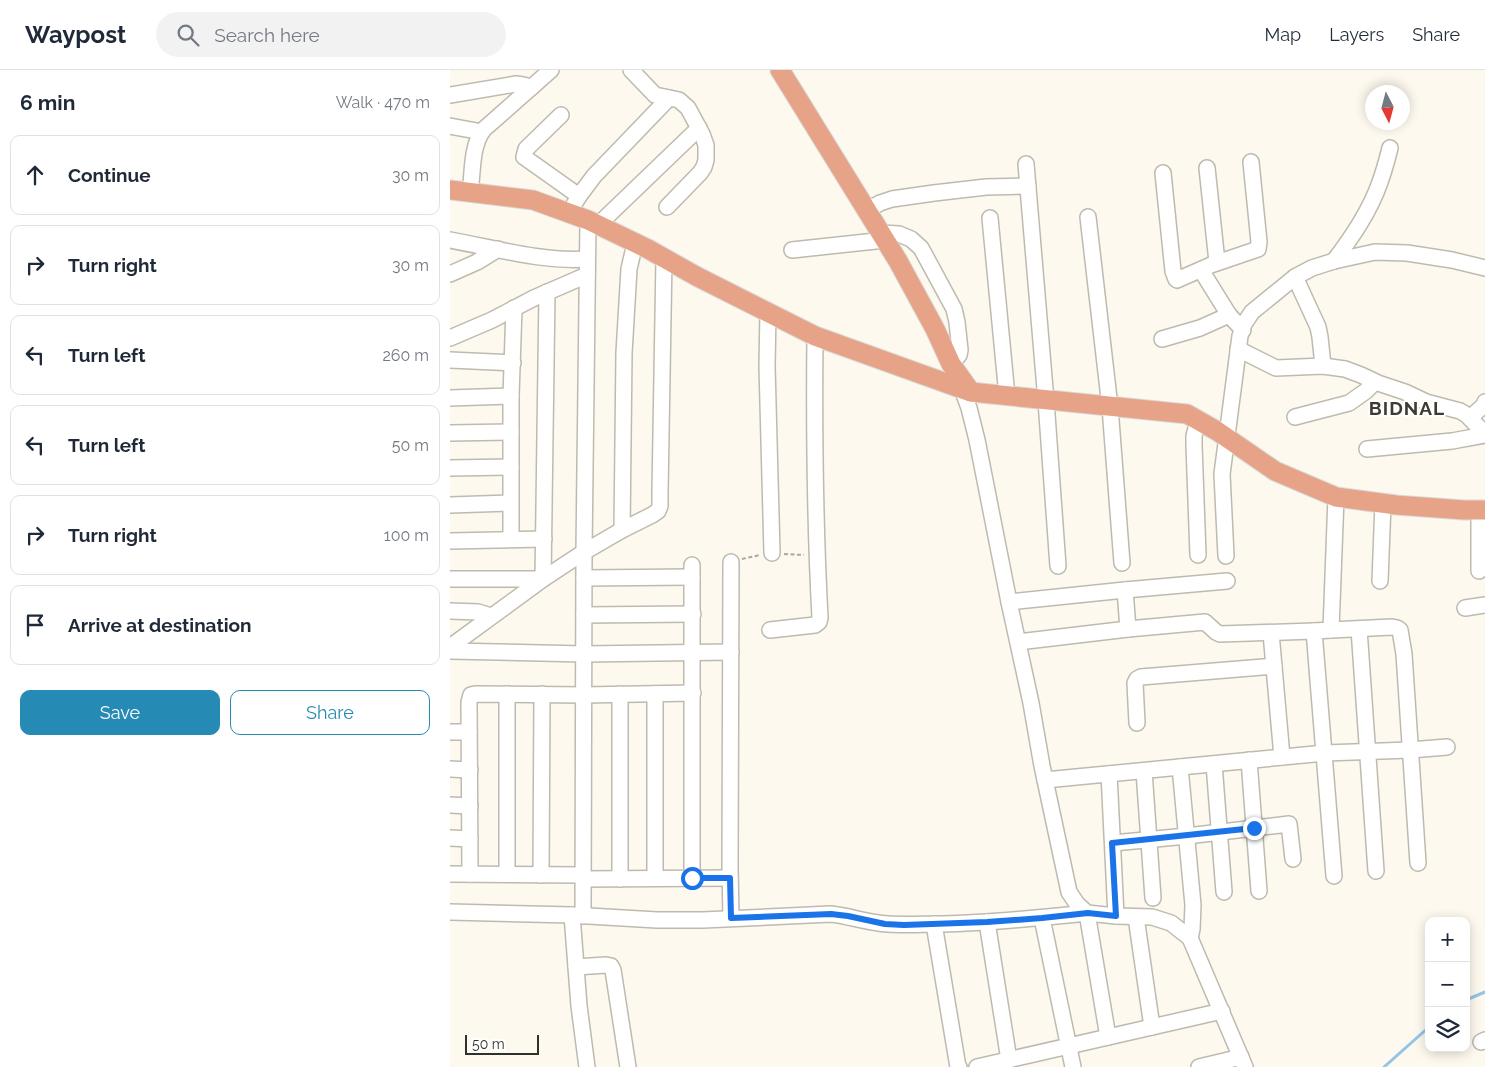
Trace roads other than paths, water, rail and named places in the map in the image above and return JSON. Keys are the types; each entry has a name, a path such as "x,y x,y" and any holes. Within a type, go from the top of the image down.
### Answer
{"main road":[{"path":"780,70 898,261 966,391"},
{"path":"450,190 533,200 593,222 815,336 966,391 1046,401 1187,414 1227,438 1275,471 1336,497 1383,504 1482,510"}],"street":[{"path":"470,192 476,143 482,132 551,70"},
{"path":"632,70 655,95 682,102 688,108 706,145 707,154 704,167 667,207"},
{"path":"450,95 516,84 532,87"},
{"path":"569,213 594,176 668,98"},
{"path":"561,115 526,149 524,157 579,196"},
{"path":"450,126 482,132"},
{"path":"587,1067 576,967 578,916 583,877 587,259 593,222 699,128"},
{"path":"1334,261 1369,207 1380,184 1390,148"},
{"path":"1163,173 1174,276 1180,280 1217,262 1258,249 1251,162"},
{"path":"1026,164 1058,566"},
{"path":"1206,168 1217,262"},
{"path":"866,211 892,199 934,192 986,187 1028,186"},
{"path":"1088,217 1110,407 1122,563"},
{"path":"990,218 1007,396"},
{"path":"792,250 899,234 911,238 921,248 954,309 960,350 959,355 951,364"},
{"path":"450,240 549,258 587,259"},
{"path":"622,530 624,353 629,269 635,243"},
{"path":"450,274 477,262 498,249"},
{"path":"1226,556 1221,490 1222,474 1238,349 1242,330 1252,312 1295,277 1312,268 1375,252 1407,253 1452,260 1485,268"},
{"path":"450,648 543,579 584,552 658,511 660,506 664,258"},
{"path":"1201,270 1229,315 1242,330"},
{"path":"450,338 587,275"},
{"path":"1295,277 1318,327 1322,366"},
{"path":"543,579 547,292"},
{"path":"511,539 514,308"},
{"path":"768,312 767,366 772,553"},
{"path":"1162,339 1200,328 1229,315"},
{"path":"770,630 815,625 819,622 820,618 814,434 815,336"},
{"path":"1238,349 1276,368 1322,366 1361,375 1426,402 1460,411 1470,418 1485,434"},
{"path":"450,360 512,362"},
{"path":"1295,417 1349,403 1366,392 1375,382"},
{"path":"966,391 1069,892 1077,904 1088,913 1108,1037"},
{"path":"450,398 512,396"},
{"path":"1470,418 1485,402"},
{"path":"1198,420 1194,436 1198,555"},
{"path":"450,433 511,432"},
{"path":"1367,449 1452,441 1485,434"},
{"path":"450,468 511,467"},
{"path":"1331,630 1336,497"},
{"path":"450,504 510,503"},
{"path":"1380,581 1383,504"},
{"path":"1479,571 1482,510"},
{"path":"450,541 544,539"},
{"path":"731,562 731,918"},
{"path":"584,578 692,571 692,878"},
{"path":"450,579 543,579"},
{"path":"1009,602 1227,581"},
{"path":"1125,590 1128,629"},
{"path":"1466,608 1485,605"},
{"path":"450,612 478,612 491,616"},
{"path":"584,615 692,614"},
{"path":"1018,642 1205,622 1220,634 1397,628 1400,630 1404,654 1418,863"},
{"path":"1359,629 1376,871"},
{"path":"1314,631 1334,876"},
{"path":"1272,633 1282,757"},
{"path":"450,652 584,654 731,652"},
{"path":"1137,723 1134,683 1141,677 1274,666"},
{"path":"470,874 469,702 471,695 693,693"},
{"path":"507,694 507,874"},
{"path":"541,875 542,694"},
{"path":"620,694 620,878"},
{"path":"655,694 655,878"},
{"path":"450,732 469,732"},
{"path":"1045,780 1325,753 1447,747"},
{"path":"1249,760 1259,891"},
{"path":"1214,764 1224,892"},
{"path":"1180,767 1193,905 1190,938"},
{"path":"450,769 470,770"},
{"path":"1144,770 1153,898"},
{"path":"1109,774 1116,916"},
{"path":"450,805 470,806"},
{"path":"1112,843 1289,824 1293,859"},
{"path":"450,838 470,839"},
{"path":"450,874 620,878 730,878"},
{"path":"450,912 658,920 831,914 885,924 987,922 1088,913 1152,917 1171,923 1190,938 1243,1062 1200,1067"},
{"path":"1136,917 1152,1027"},
{"path":"1042,918 1073,1067"},
{"path":"987,922 1009,1060"},
{"path":"934,924 959,1067"},
{"path":"576,967 611,966 628,1067"},
{"path":"977,1067 1222,1011"}],"waterway":[{"path":"1470,998 1485,992"},
{"path":"1384,1067 1425,1031"}],"district":[{"name":"BIDNAL","path":"1407,408"}]}
